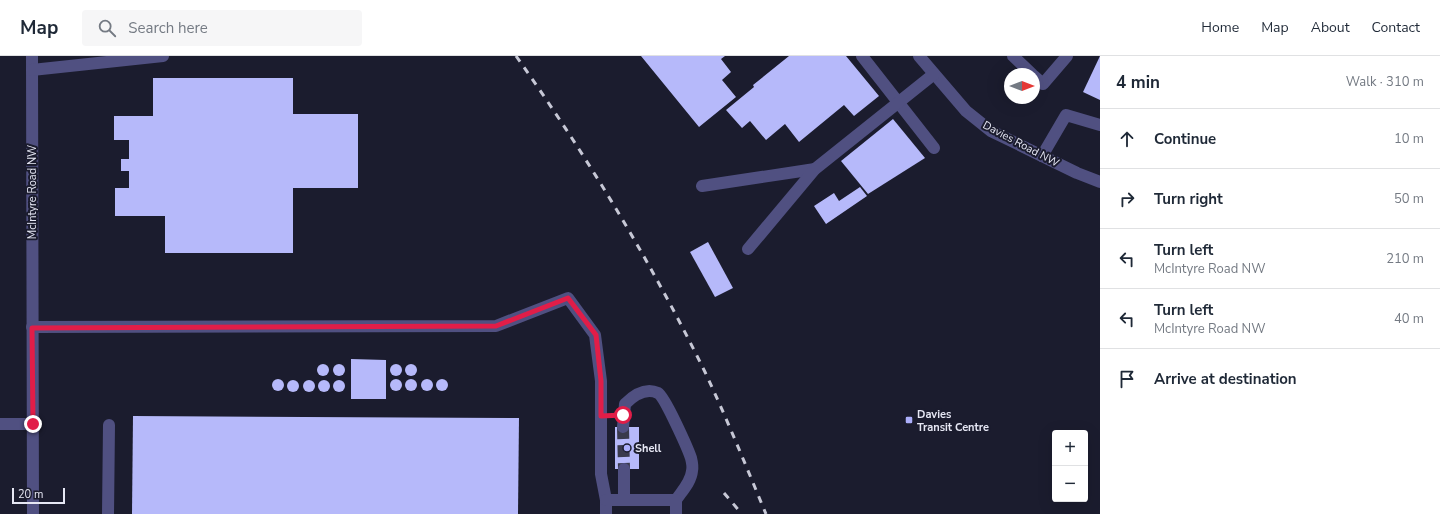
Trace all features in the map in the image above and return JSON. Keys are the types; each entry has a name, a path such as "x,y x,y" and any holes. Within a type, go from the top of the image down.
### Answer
{"street":[{"name":"McIntyre Road NW","path":"32,56 33,514"},
{"path":"32,70 88,60 163,56"},
{"path":"862,56 934,148"},
{"name":"Davies Road NW","path":"919,56 966,111 976,120 991,130 1042,156 1100,182"},
{"path":"1013,56 1026,68"},
{"path":"1040,81 1043,84 1067,56"},
{"path":"748,249 815,169 934,74"},
{"path":"1042,156 1066,115 1100,125"},
{"path":"702,186 815,169"},
{"path":"32,328 496,326 568,298 596,335 601,381 601,474 606,500 606,514"},
{"path":"601,416 623,421 625,404 635,394 647,391 658,393 665,402 691,459 692,471 689,481 676,500 676,514"},
{"path":"0,424 33,424"},
{"path":"108,514 109,425"},
{"path":"624,468 624,500"},
{"path":"606,500 676,500"}],"building":[{"path":"641,56 725,56 721,59 731,72 722,80 736,97 699,127"},
{"path":"789,56 846,56 879,96 854,116 844,105 799,142 785,124 766,140 750,121 742,128 726,110 754,87 753,85"},
{"path":"1100,56 1100,100 1083,92"},
{"path":"153,78 293,78 293,114 358,114 358,188 293,188 293,253 165,253 165,216 115,216 115,188 129,188 129,171 121,171 121,159 129,159 129,140 114,140 114,116 153,116"},
{"path":"893,119 925,158 868,194 841,161"},
{"path":"860,187 867,196 826,224 814,206 834,193 839,201"},
{"path":"708,242 733,288 715,297 690,252"},
{"path":"351,359 386,360 386,399 351,399"},
{"path":"325,364 328,365 328,375 321,376 318,375 317,368 318,365"},
{"path":"341,364 344,365 344,375 337,376 334,375 333,368 334,365"},
{"path":"394,364 398,364 402,370 398,376 394,376 390,372 390,368"},
{"path":"409,364 413,364 417,370 413,376 409,376 405,372 405,368"},
{"path":"280,379 283,380 283,390 276,391 273,390 272,383 273,380"},
{"path":"394,379 398,379 402,385 398,391 394,391 390,387 390,383"},
{"path":"409,379 413,379 417,385 413,391 409,391 405,387 405,383"},
{"path":"425,379 429,379 433,385 429,391 425,391 421,387 421,383"},
{"path":"440,379 444,379 448,385 444,391 440,391 436,387 436,383"},
{"path":"295,380 298,381 298,391 291,392 288,391 287,384 288,381"},
{"path":"311,380 314,381 314,391 307,392 304,391 303,384 304,381"},
{"path":"326,380 329,381 329,391 322,392 319,391 318,384 319,381"},
{"path":"341,380 344,381 344,391 337,392 334,391 333,384 334,381"},
{"path":"133,416 519,418 518,514 132,514"},
{"name":"Shell","path":"615,427 639,427 639,469 615,469"}],"tunnel":[{"path":"623,427 624,469"}],"railway":[{"path":"516,56 593,171 663,290 705,372 766,514"},
{"path":"724,493 742,514"}],"place":[{"name":"Davies Transit Centre","path":"909,420"},
{"name":"Shell","path":"627,448"}],"route":[{"path":"33,424 32,328 496,326 568,298 596,335 601,381 601,416 623,415"}]}
